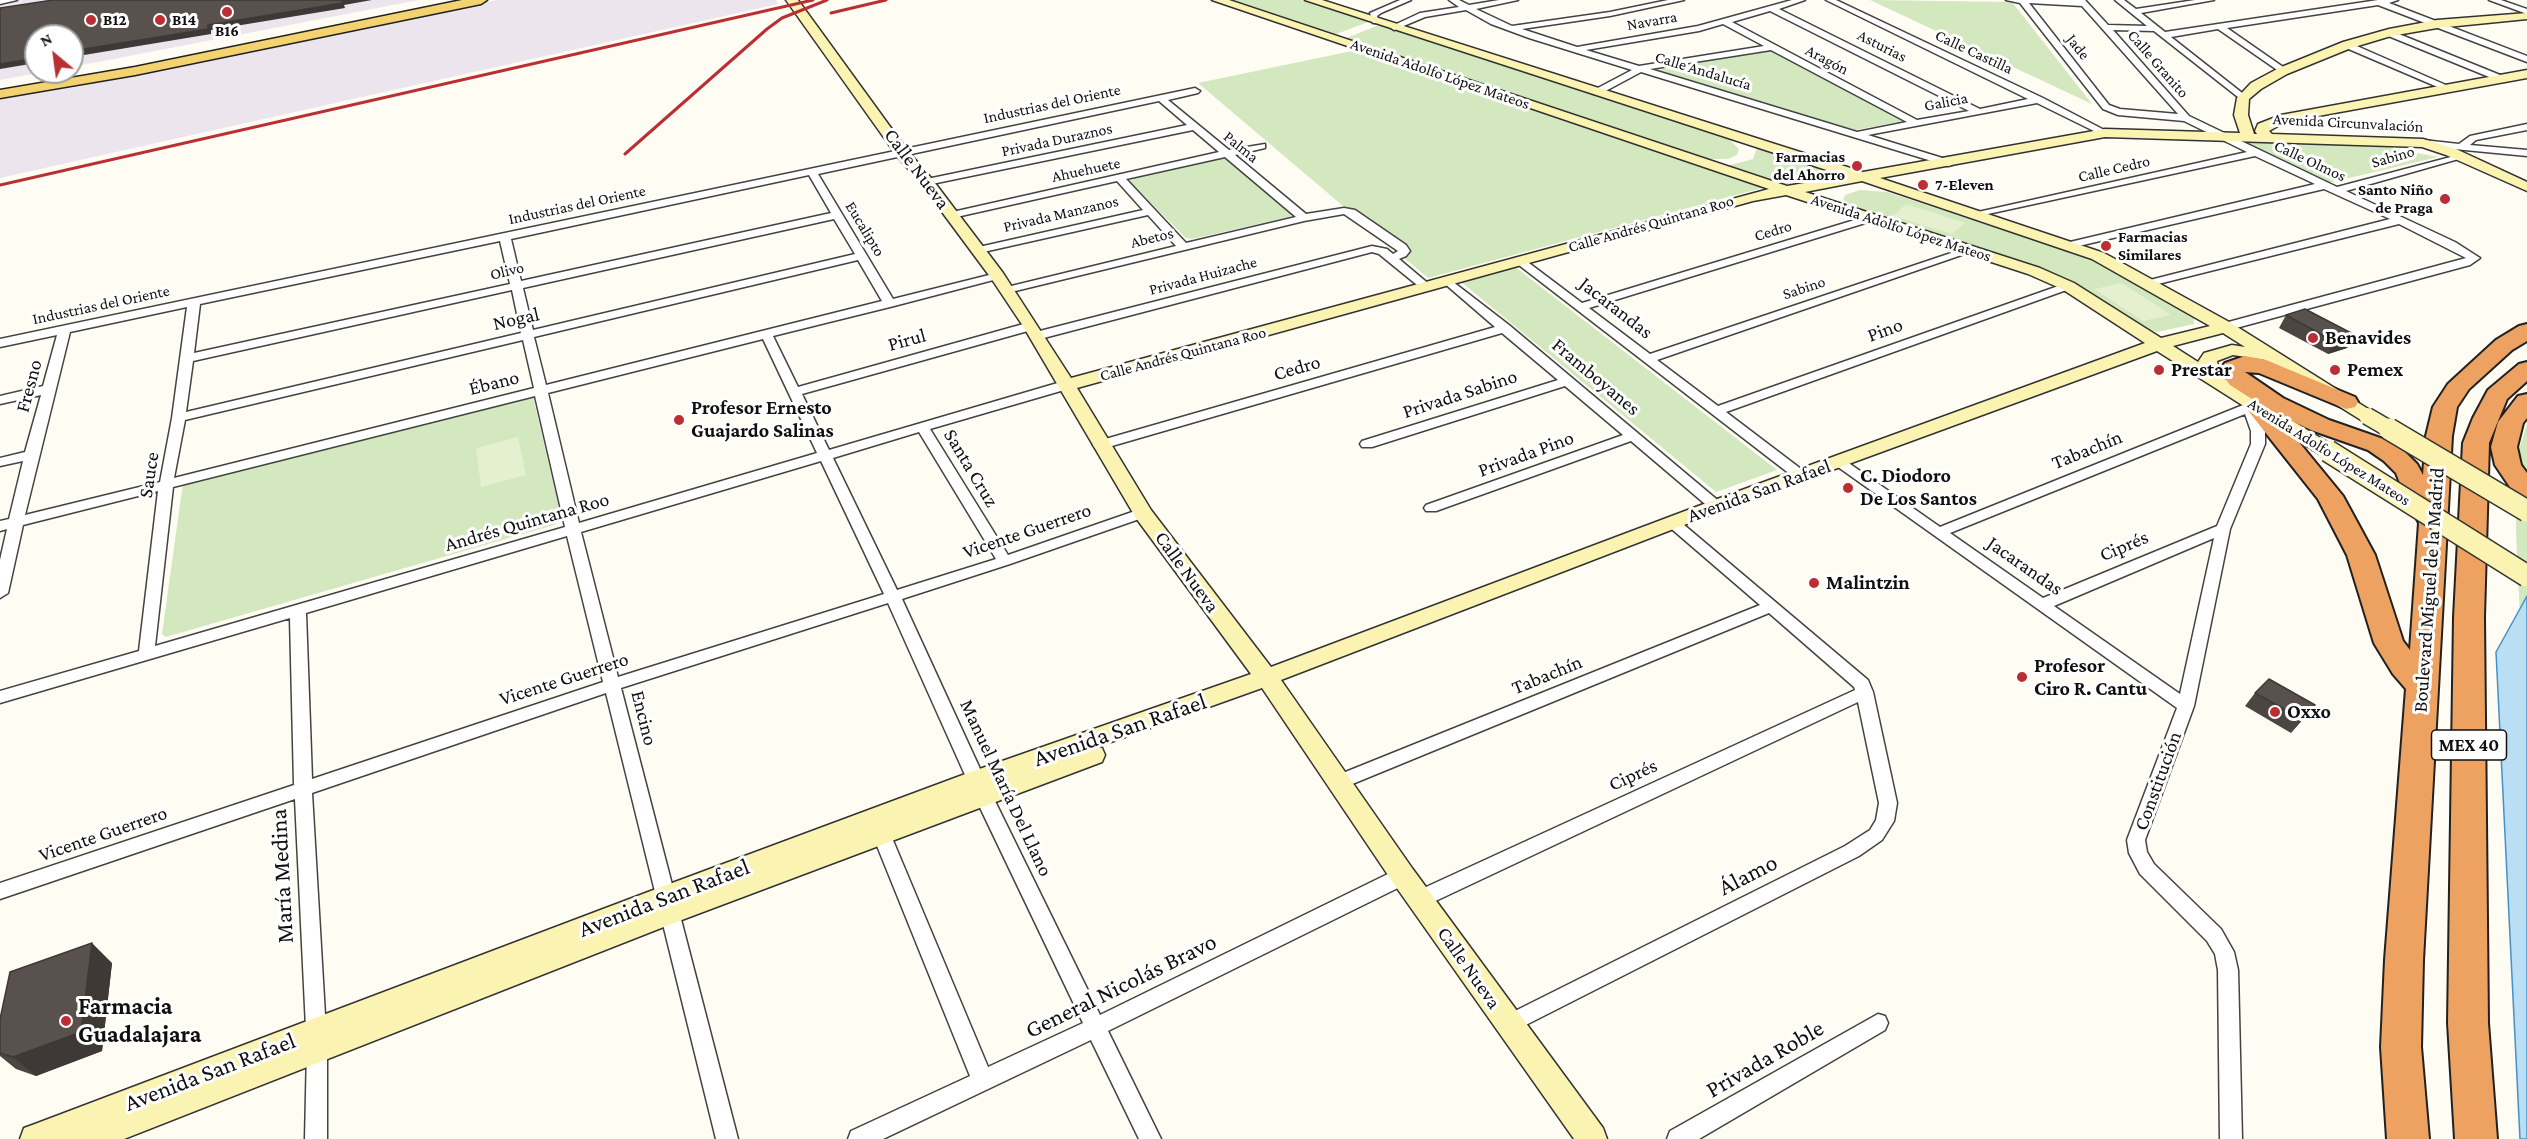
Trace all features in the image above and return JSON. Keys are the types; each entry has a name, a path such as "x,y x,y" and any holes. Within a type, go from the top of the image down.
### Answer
{"highway":[{"name":"Boulevard Miguel de la Madrid","path":"2408,1139 2402,1036 2439,436 2445,407 2460,384 2480,363 2527,331"},
{"path":"2346,402 2266,367 2245,363 2233,368 2233,373 2239,380 2274,403 2320,425 2377,445 2393,455 2408,470 2418,496 2433,524"},
{"name":"Boulevard Miguel de la Madrid","path":"2476,1139 2468,1023 2469,617 2476,443 2484,418 2498,395 2517,375 2527,369"},
{"path":"2527,401 2511,422 2504,447 2508,465 2527,493"},
{"path":"2253,407 2330,496 2361,555 2389,643 2404,666 2423,687"}],"main road":[{"path":"0,86 200,50 447,0"},
{"path":"0,94 135,70 482,0"}],"street":[{"path":"0,2 13,0"},
{"name":"Calle Nueva","path":"792,0 902,153 979,250 1034,331 1100,445 1143,513 1268,681 1508,1025 1592,1139"},
{"name":"Avenida Adolfo López Mateos","path":"1218,0 1782,189 2034,270 2068,286 2253,407 2328,451 2527,576"},
{"name":"Avenida Adolfo López Mateos","path":"1311,0 2070,245 2115,264 2150,283 2527,511"},
{"path":"1334,39 1376,21 1373,15 1378,11 1407,0"},
{"name":"Calle Andalucía","path":"1453,0 1510,29 1948,163"},
{"path":"1394,27 1423,15 1514,0"},
{"path":"1510,29 1610,14 1680,0"},
{"name":"Navarra","path":"1577,49 1726,22 1801,0"},
{"name":"Calle Castilla","path":"1830,0 2105,133"},
{"path":"2010,0 2082,2"},
{"path":"2119,0 2257,114 2281,119"},
{"path":"2134,12 2210,0"},
{"path":"2164,35 2394,0"},
{"path":"2493,0 2527,14"},
{"name":"Jade","path":"2023,1 2106,107 2111,110 2186,118"},
{"path":"2376,1 2527,59"},
{"name":"Calle Granito","path":"2082,2 2186,118 2220,136"},
{"name":"Asturias","path":"1773,9 1977,111"},
{"path":"2248,137 2242,124 2242,101 2256,86 2283,71 2347,45 2389,33 2437,24 2527,14"},
{"name":"Aragón","path":"1726,22 1915,123"},
{"path":"2106,27 2155,29"},
{"path":"2220,27 2283,71"},
{"path":"2389,33 2502,79"},
{"path":"2347,45 2450,89"},
{"path":"1597,92 1642,68 1772,47"},
{"name":"Avenida Circunvalación","path":"2458,153 2423,143 2267,138 2262,131 2263,127 2281,119 2527,74"},
{"name":"Industrias del Oriente","path":"0,343 1195,91"},
{"name":"Palma","path":"1160,98 1304,218"},
{"name":"Galicia","path":"1859,134 2040,100"},
{"name":"Privada Duraznos","path":"927,182 1193,127"},
{"path":"2458,153 2473,138 2527,127"},
{"name":"Calle Andrés Quintana Roo","path":"1066,385 1782,189 1948,163 2105,133 2267,138"},
{"name":"Calle Olmos","path":"2220,136 2400,220 2475,258 2466,263 2225,327"},
{"path":"1711,165 1741,158 1747,147 1743,139"},
{"path":"2379,141 2458,153 2527,153"},
{"name":"Ahuehuete","path":"952,215 1262,146"},
{"name":"Calle Cedro","path":"1978,215 2256,153"},
{"path":"2458,153 2527,186"},
{"name":"Sabino","path":"2337,190 2458,153"},
{"name":"Eucalipto","path":"812,172 890,304"},
{"path":"1120,179 1184,248"},
{"path":"2070,245 2326,185"},
{"name":"Privada Manzanos","path":"979,250 1151,211"},
{"name":"Abetos","path":"1002,283 1184,248 1304,218 1338,212 1351,212 1402,247 1404,251 1402,254 1391,258"},
{"name":"Olivo","path":"185,359 836,215"},
{"name":"Cedro","path":"1580,307 1871,218"},
{"path":"2150,283 2400,220"},
{"name":"Encino","path":"505,237 573,530 727,1139"},
{"name":"Privada Huizache","path":"1034,331 1378,249 1391,258"},
{"name":"Sabino","path":"1648,359 1970,250"},
{"name":"Nogal","path":"179,418 861,256"},
{"path":"1391,258 1426,287"},
{"name":"Jacarandas","path":"1521,261 1800,475"},
{"name":"Framboyanes","path":"1448,281 1716,506"},
{"name":"Ébano","path":"0,526 890,304 1002,283"},
{"name":"Pino","path":"1716,411 2068,286"},
{"name":"Sauce","path":"146,656 166,483 179,418 194,302"},
{"name":"Avenida San Rafael","path":"35,1139 317,1040 878,825 980,788 1181,722 1296,666 1672,522 2158,344 2225,327"},
{"name":"Cedro","path":"1100,445 1505,328"},
{"name":"Fresno","path":"0,593 31,455 64,330"},
{"name":"Pirul","path":"793,392 1034,331"},
{"name":"Manuel María Del Llano","path":"767,335 980,788 1150,1139"},
{"path":"2212,379 2207,362 2210,357 2219,353 2245,351 2273,357"},
{"name":"Privada Sabino","path":"1367,444 1566,381"},
{"name":"Andrés Quintana Roo","path":"0,698 1066,385"},
{"path":"0,400 48,389"},
{"name":"Constitución","path":"2231,1139 2228,970 2224,952 2214,934 2147,868 2138,853 2136,840 2186,706 2223,529 2258,444 2253,407"},
{"name":"Tabachín","path":"1940,532 2253,407"},
{"name":"Santa Cruz","path":"922,426 1005,561"},
{"name":"Privada Pino","path":"1431,508 1633,436"},
{"path":"0,462 31,455"},
{"name":"Jacarandas","path":"1838,462 2186,706"},
{"name":"Vicente Guerrero","path":"0,891 612,685 1005,561 1143,513"},
{"path":"1672,522 1846,669 1862,684 1865,692"},
{"name":"Ciprés","path":"2042,605 2223,529"},
{"name":"Tabachín","path":"1339,782 1772,606"},
{"name":"María Medina","path":"298,611 303,788 317,1040 316,1139"},
{"name":"Ciprés","path":"1420,899 1865,692"},
{"name":"Álamo","path":"1508,1025 1852,851 1876,835 1885,821 1888,803 1865,692"},
{"path":"878,825 983,1081"},
{"name":"General Nicolás Bravo","path":"859,1139 1096,1027 1403,876"},
{"name":"Privada Roble","path":"1678,1139 1878,1023"},
{"name":"Avenida San Rafael","path":"86,1139 317,1040"}],"shaded area":[{"path":"0,0 419,0 84,65 84,24 24,24 24,76 0,80"},
{"path":"497,0 776,0 778,4 0,178 0,99 81,86"}],"green space":[{"path":"1228,0 1301,0 1368,22 1334,35"},
{"path":"1870,0 2012,2 2092,104"},
{"path":"1379,25 1727,137 1739,149 1737,155 1728,159 1703,159 1344,39"},
{"path":"1771,50 1904,121 1855,130 1658,70"},
{"path":"1352,51 1766,187 1428,278 1198,83"},
{"path":"2239,141 2376,145 2438,157 2328,183"},
{"path":"1757,147 1850,176 1780,185 1723,167 1753,159"},
{"path":"1222,158 1229,159 1292,214 1289,217 1192,239 1186,238 1129,181 1132,178"},
{"path":"1860,190 1887,192 2095,260 2194,318 2194,324 2157,332 2145,329 2057,275 1852,207 1843,200 1845,195"},
{"path":"1906,204 1965,223 1952,234 1893,216"},
{"path":"1514,266 1777,470 1716,492 1460,281"},
{"path":"2122,283 2171,315 2143,321 2094,289"},
{"path":"527,396 533,397 562,520 554,525 166,637 162,634 183,483"},
{"path":"2527,424 2527,767 2516,532 2517,456"},
{"path":"518,437 526,475 481,487 476,448"}],"water":[{"path":"2527,596 2527,1139 2520,1139 2496,652"}],"building":[{"path":"53,0 342,0 343,3 208,25 208,29 84,49 84,24 24,24 24,60 0,64 0,8"},
{"path":"2305,309 2355,335 2335,342 2286,315"},
{"path":"2269,679 2315,705 2302,719 2255,693"},
{"path":"92,943 81,1032 13,1057 0,1053 0,1019 10,972"}],"railway":[{"path":"0,185 813,0"},
{"path":"625,154 767,29 782,18 827,0"},
{"path":"831,13 886,0"}],"place":[{"name":"B16","path":"227,12"},
{"name":"B12","path":"91,20"},
{"name":"B14","path":"160,20"},
{"name":"Farmacias del Ahorro","path":"1857,166"},
{"name":"7-Eleven","path":"1923,185"},
{"name":"Santo Niño de Praga","path":"2445,199"},
{"name":"Farmacias Similares","path":"2106,246"},
{"name":"Benavides","path":"2313,338"},
{"name":"Prestar","path":"2159,370"},
{"name":"Pemex","path":"2335,370"},
{"name":"Profesor Ernesto Guajardo Salinas","path":"679,420"},
{"name":"C. Diodoro De Los Santos","path":"1848,488"},
{"name":"Malintzin","path":"1814,583"},
{"name":"Profesor Ciro R. Cantu","path":"2022,677"},
{"name":"Oxxo","path":"2275,712"},
{"name":"Farmacia Guadalajara","path":"66,1021"}]}
